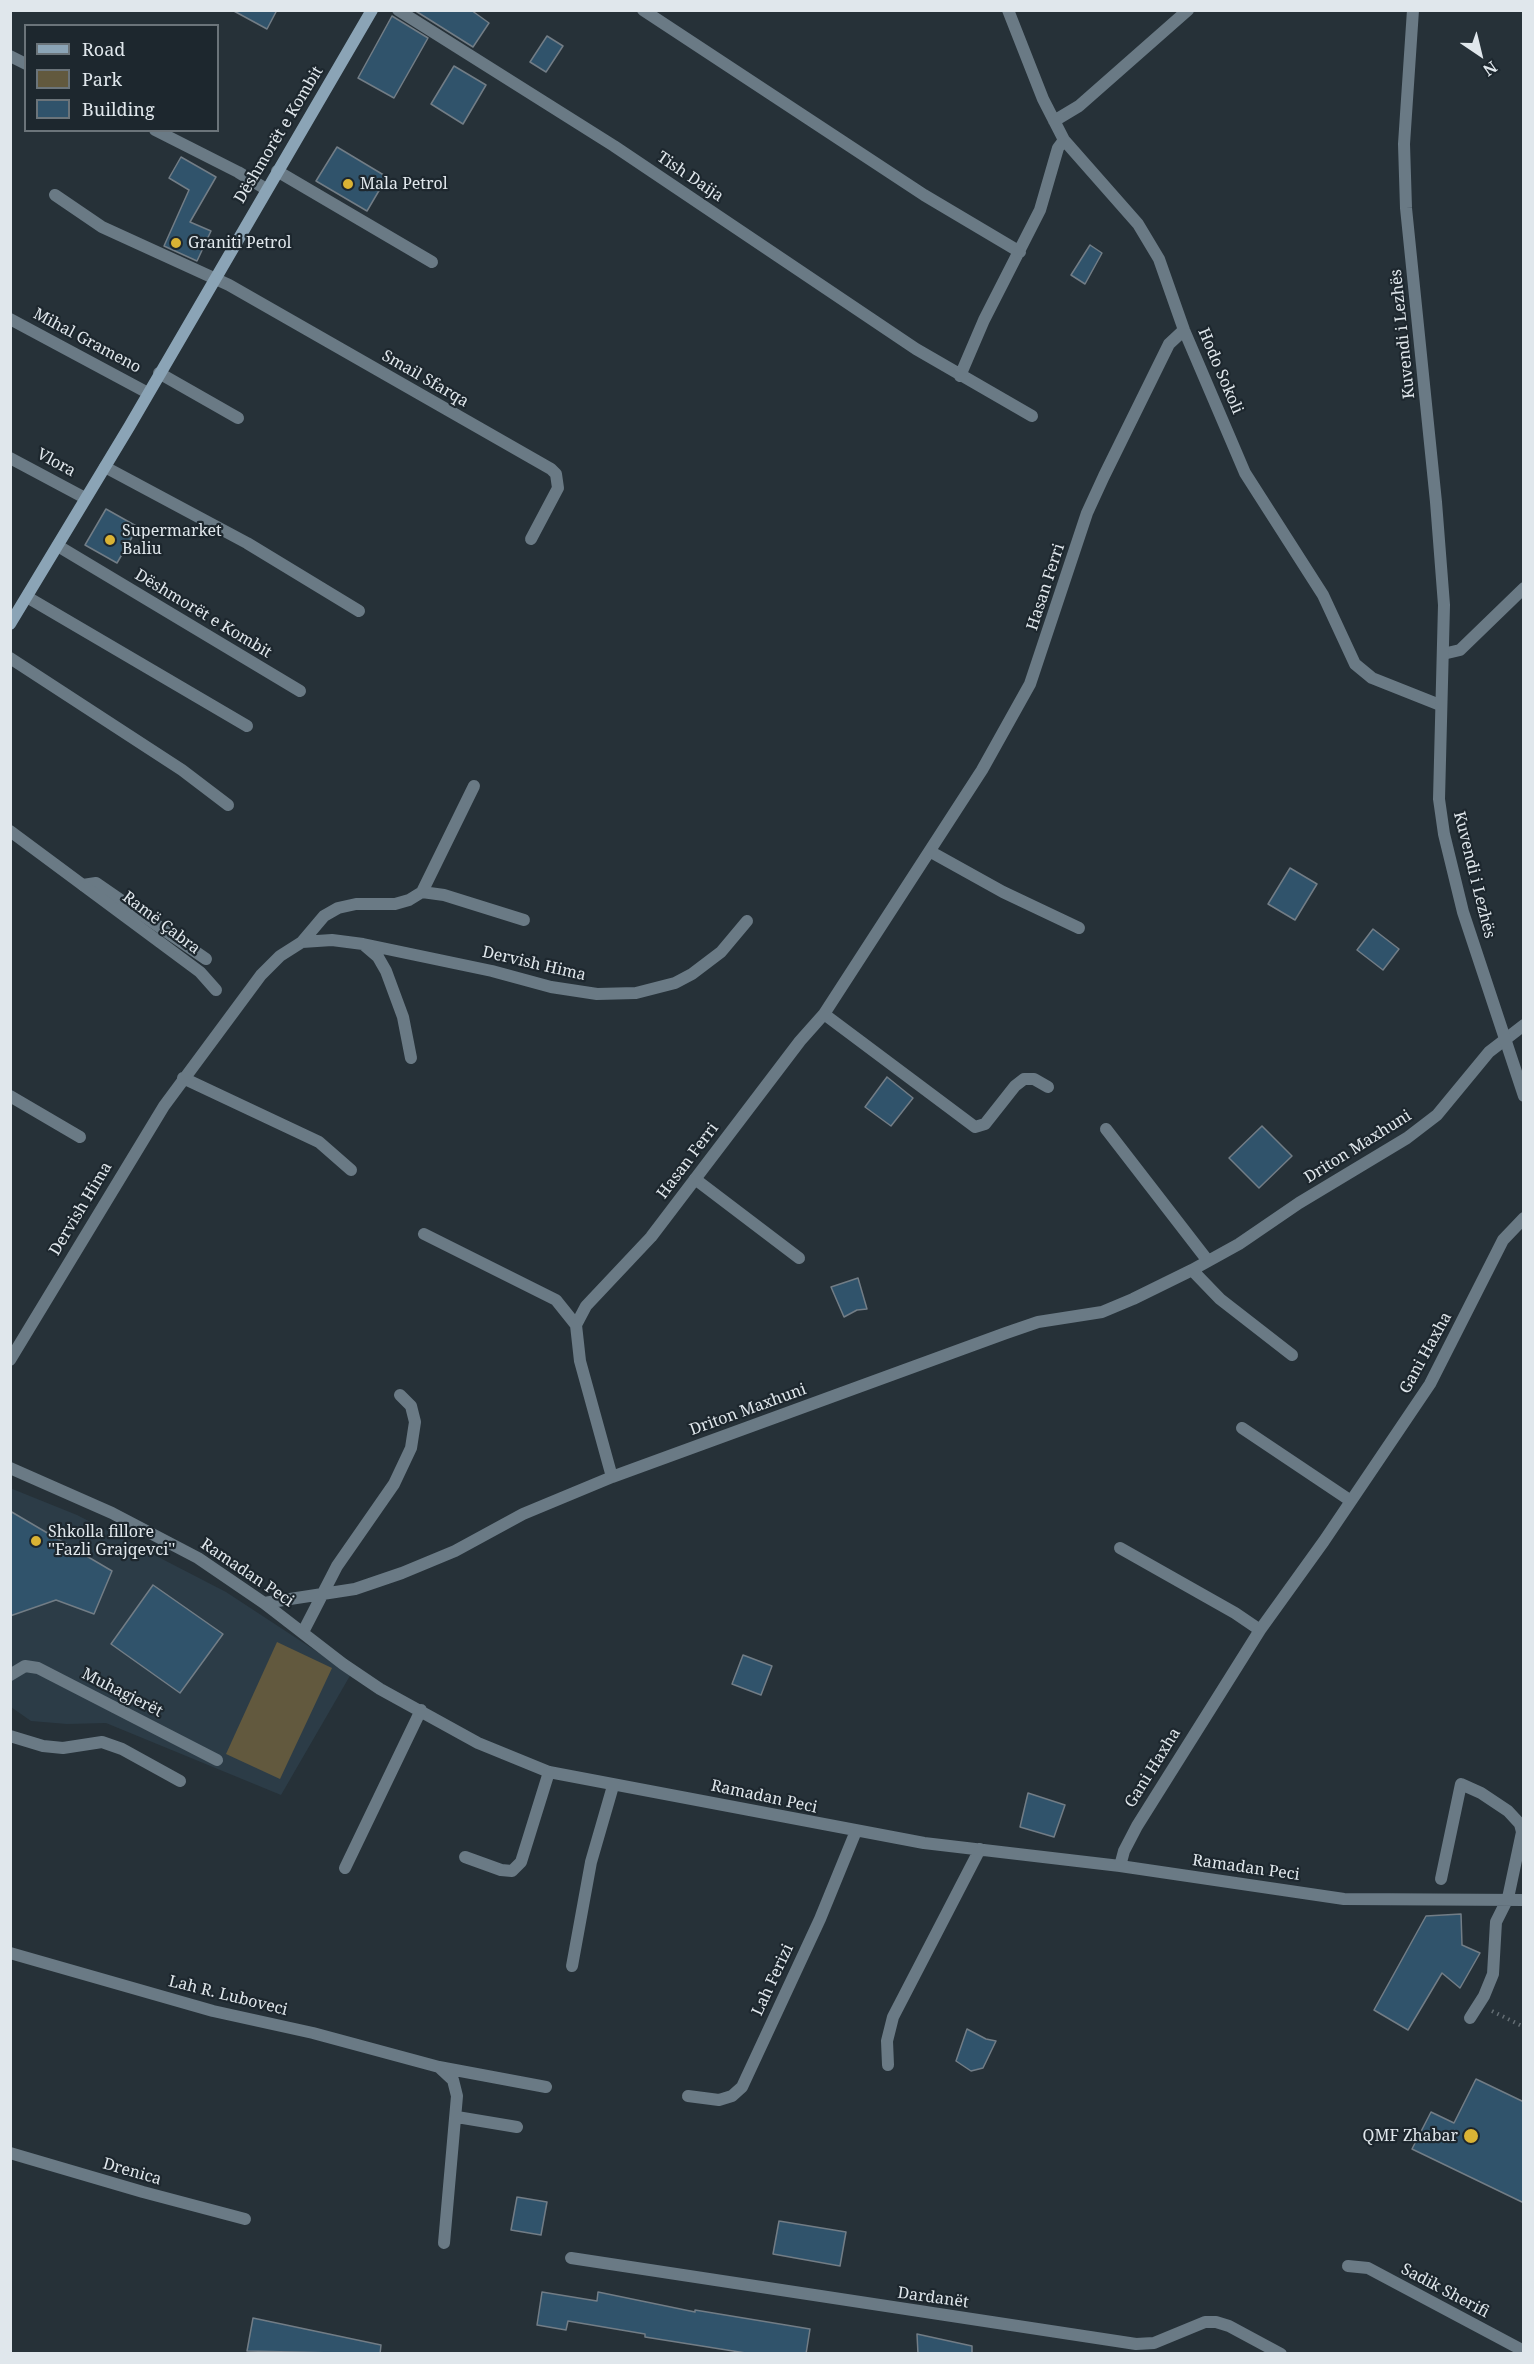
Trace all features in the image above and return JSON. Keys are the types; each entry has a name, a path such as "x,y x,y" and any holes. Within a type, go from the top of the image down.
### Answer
{"main road":[{"name":"Dëshmorët e Kombit","path":"10,624 105,467 372,10"}],"street":[{"name":"Tish Daija","path":"398,10 614,146 960,376 1032,416"},
{"path":"643,10 924,195 1020,252"},
{"name":"Hodo Sokoli","path":"1008,10 1064,140 1138,224 1159,260 1184,330 1245,473 1323,595 1356,664 1372,678 1440,705"},
{"path":"1054,121 1080,106 1188,10"},
{"name":"Kuvendi i Lezhës","path":"1413,10 1404,144 1406,208 1436,502 1444,605 1439,799 1444,834 1463,912 1521,1078 1524,1096"},
{"path":"10,56 24,63"},
{"path":"159,132 238,172 266,189"},
{"path":"960,376 984,321 1040,210 1058,148 1064,140"},
{"path":"278,171 432,262"},
{"path":"54,195 102,227 214,277"},
{"name":"Smail Sfarqa","path":"214,277 551,469 556,474 558,488 531,539"},
{"name":"Mihal Grameno","path":"10,319 148,393"},
{"name":"Hasan Ferri","path":"576,1325 586,1306 651,1237 824,1014 982,770 1030,684 1087,513 1169,344 1184,330"},
{"path":"159,374 238,418"},
{"name":"Vlora","path":"10,458 85,498"},
{"path":"105,467 247,543 360,611"},
{"name":"Dëshmorët e Kombit","path":"58,546 300,691"},
{"path":"1443,654 1460,650 1524,588"},
{"path":"27,597 247,726"},
{"path":"10,658 182,770 228,805"},
{"path":"474,786 422,892 444,895 524,920"},
{"name":"Ramë Çabra","path":"10,831 200,972 216,990"},
{"path":"931,852 1078,928"},
{"name":"Ramë Çabra","path":"82,885 96,883 206,958"},
{"name":"Dervish Hima","path":"10,1360 131,1158 183,1078 261,975 280,956 302,942 324,916 338,908 356,904 395,904 409,900 422,892"},
{"name":"Dervish Hima","path":"302,942 333,940 363,944 492,971 551,987 597,994 636,993 675,983 692,974 720,952 747,921"},
{"path":"363,944 378,957 386,971 403,1017 411,1058"},
{"path":"824,1014 975,1127 986,1124 1015,1086 1024,1079 1034,1079 1048,1087"},
{"name":"Driton Maxhuni","path":"264,1603 355,1589 402,1573 455,1551 523,1514 612,1477 1038,1322 1102,1312 1208,1261 1407,1138 1437,1115 1489,1052 1524,1025"},
{"path":"183,1078 319,1142 351,1170"},
{"path":"10,1096 80,1137"},
{"path":"1106,1129 1208,1261"},
{"path":"695,1179 799,1258"},
{"name":"Gani Haxha","path":"1120,1866 1124,1851 1137,1826 1260,1630 1430,1384 1503,1240 1524,1218"},
{"path":"423,1234 556,1300 576,1325 586,1388 612,1477"},
{"path":"1192,1270 1220,1299 1292,1355"},
{"path":"303,1632 337,1566 394,1484 411,1448 415,1422 411,1406 400,1395"},
{"path":"1242,1428 1351,1501"},
{"name":"Ramadan Peci","path":"10,1468 151,1533 198,1558 264,1603 380,1689 478,1743 549,1772 856,1831 1344,1899 1508,1898 1524,1900"},
{"path":"1120,1548 1260,1630"},
{"name":"Muhagjerët","path":"10,1675 25,1666 38,1668 218,1760"},
{"path":"345,1868 420,1710"},
{"path":"10,1736 43,1746 63,1748 102,1742 122,1749 180,1781"},
{"path":"465,1857 501,1870 512,1871 521,1862 549,1772"},
{"path":"1441,1879 1461,1784 1508,1810 1520,1824 1521,1842 1508,1898 1496,1922 1493,1974 1470,2018"},
{"path":"572,1966 591,1862 613,1786"},
{"name":"Lah Ferizi","path":"688,2096 718,2100 732,2096 742,2087 820,1919 856,1831"},
{"path":"888,2065 887,2041 892,2017 980,1849"},
{"name":"Lah R. Luboveci","path":"10,1953 213,2011 313,2033 439,2067 546,2087"},
{"path":"439,2067 453,2080 457,2096 457,2117 444,2243"},
{"path":"457,2117 517,2127"},
{"name":"Drenica","path":"10,2153 143,2193 245,2219"},
{"name":"Dardanët","path":"571,2258 1136,2344 1154,2343 1204,2322 1216,2322 1229,2326 1281,2354"},
{"name":"Sadik Sherifi","path":"1348,2266 1368,2268 1524,2351"}],"path":[{"path":"1479,2004 1524,2027"}],"shaded area":[{"path":"10,1488 77,1515 226,1592 351,1674 281,1795 106,1723 67,1724 31,1721 11,1707"}],"green space":[{"path":"277,1642 332,1668 280,1779 226,1754"}],"building":[{"path":"232,10 277,10 267,29"},
{"path":"414,10 471,10 489,23 473,47"},
{"path":"392,16 428,38 394,98 358,78"},
{"path":"547,36 563,46 546,72 530,62"},
{"path":"454,66 486,85 463,124 431,104"},
{"path":"337,147 387,177 367,211 316,181"},
{"path":"181,157 216,177 190,222 211,231 197,261 164,246 189,190 169,178"},
{"path":"1090,245 1102,253 1085,284 1071,275"},
{"path":"106,509 138,527 117,563 85,545"},
{"path":"1290,868 1317,884 1295,920 1268,904"},
{"path":"1373,929 1399,949 1383,970 1357,950"},
{"path":"887,1077 913,1098 891,1126 865,1107"},
{"path":"1262,1126 1292,1156 1259,1188 1229,1158"},
{"path":"858,1278 867,1309 857,1310 844,1317 831,1287"},
{"name":"Shkolla fillore ''Fazli Grajqevci''","path":"10,1511 112,1571 94,1614 56,1600 10,1616"},
{"path":"153,1585 223,1634 180,1693 111,1644"},
{"path":"743,1655 772,1666 761,1695 732,1684"},
{"path":"1028,1793 1065,1805 1054,1837 1020,1827"},
{"path":"1461,1914 1462,1945 1480,1953 1460,1988 1442,1973 1408,2030 1374,2010 1426,1916"},
{"path":"967,2029 986,2039 996,2041 983,2068 971,2071 956,2061"},
{"name":"QMF Zhabar","path":"1476,2079 1524,2102 1524,2203 1412,2149 1431,2112 1454,2123"},
{"path":"517,2197 547,2202 541,2235 511,2230"},
{"path":"779,2221 846,2232 840,2266 773,2254"},
{"path":"542,2292 597,2301 598,2292 695,2312 695,2310 810,2329 806,2354 752,2354 645,2337 645,2334 568,2321 566,2330 537,2325"},
{"path":"253,2318 381,2345 380,2354 247,2351"},
{"path":"917,2334 972,2346 972,2354 918,2354"}],"place":[{"name":"Mala Petrol","path":"348,184"},
{"name":"Graniti Petrol","path":"176,243"},
{"name":"Supermarket Baliu","path":"110,540"},
{"name":"Shkolla fillore ''Fazli Grajqevci''","path":"36,1541"},
{"name":"QMF Zhabar","path":"1471,2136"}]}
